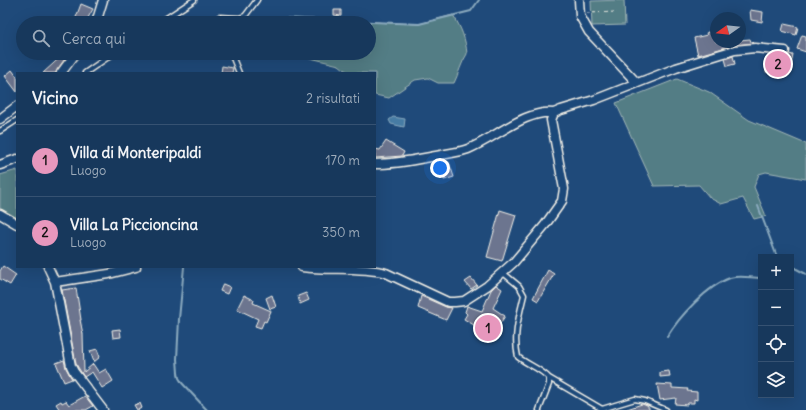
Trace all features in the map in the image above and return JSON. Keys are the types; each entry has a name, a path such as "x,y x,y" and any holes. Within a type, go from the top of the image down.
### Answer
{"street":[{"path":"98,16 103,0"},
{"path":"579,0 580,14 589,32 637,83"},
{"path":"376,164 402,163 467,149 488,140 511,124 546,112 554,113 594,100 676,68 736,50 755,48 786,50"},
{"path":"62,72 71,60"},
{"path":"0,119 16,107"},
{"path":"310,268 376,271 386,273 448,302 464,300 487,286 514,262 545,225 562,201 564,189 551,120 554,113"},
{"path":"0,165 16,158"},
{"path":"0,214 16,223"},
{"path":"48,268 55,282 71,366 103,410"},
{"path":"55,282 109,274 132,268"}],"lane":[{"path":"170,16 194,0"},
{"path":"245,16 257,0"},
{"path":"86,72 104,60"},
{"path":"234,60 239,72"},
{"path":"0,131 16,121"},
{"path":"502,272 519,286 524,295 519,314 516,336 518,357 527,364 543,371 549,378 602,409 635,399 666,410"},
{"path":"539,410 549,384 549,378"}],"path":[{"path":"580,14 617,12"}],"shaded area":[{"path":"393,117 405,119 404,127 391,124 389,120"},
{"path":"75,280 83,326 67,328 59,283"}],"green space":[{"path":"624,0 625,25 592,26 591,1"},
{"path":"453,15 463,34 467,54 454,83 438,83 428,78 415,80 389,98 376,95 376,72 348,72 339,65 319,60 376,60 376,22 419,24"},
{"path":"677,79 709,92 749,120 806,144 806,179 766,172 759,174 754,187 766,216 754,219 743,198 721,204 710,198 699,185 654,186 616,103"},
{"path":"16,170 16,217 0,209 0,175"}],"building":[{"path":"81,4 93,9 89,16 76,16"},
{"path":"334,10 341,10 341,16 334,15"},
{"path":"750,10 763,12 762,22 751,20"},
{"path":"784,24 798,27 796,35 782,31"},
{"path":"710,31 710,48 723,48 698,55 694,38 707,35 706,33"},
{"path":"802,35 806,36 806,52 797,49"},
{"path":"746,39 750,39 751,42 754,43 746,44"},
{"path":"789,54 793,55 790,71 784,70 782,77 766,72 767,60 772,62 774,55 785,56"},
{"path":"733,56 735,64 727,66 725,59"},
{"path":"57,60 64,60 56,72 44,72"},
{"path":"222,66 233,68 232,72 221,72"},
{"path":"12,70 16,76 16,91 5,76"},
{"path":"386,141 404,152 402,156 376,158 376,149 380,150"},
{"path":"449,162 454,177 444,180 442,171 439,172 437,165"},
{"path":"500,210 516,215 502,261 487,257"},
{"path":"3,266 16,275 10,285 0,279 0,271"},
{"path":"548,270 554,274 538,301 533,298"},
{"path":"471,278 477,285 471,289 465,282"},
{"path":"223,284 230,287 227,294 220,291"},
{"path":"496,285 502,289 493,308 505,316 492,336 464,319 467,314 465,312 467,306 482,311 491,290"},
{"path":"76,288 83,334 84,372 93,364 99,373 106,369 113,381 102,388 92,372 84,377 76,364 62,290"},
{"path":"306,293 309,300 300,304 298,296"},
{"path":"244,295 254,300 253,303 271,311 266,322 264,321 261,328 255,326 258,319 237,309"},
{"path":"272,295 276,307 270,309 266,298"},
{"path":"421,296 446,307 452,308 446,320 418,308"},
{"path":"120,329 121,337 113,338 112,330"},
{"path":"97,349 100,357 94,362 90,351"},
{"path":"64,360 66,368 72,379 64,382 56,363"},
{"path":"669,371 670,376 660,377 660,372"},
{"path":"657,384 672,385 672,388 688,389 687,391 697,392 697,400 694,399 694,403 688,403 687,405 675,404 676,398 660,400"},
{"path":"85,396 93,406 86,410 60,410 56,404 61,401 62,403 66,401 69,405"},
{"path":"140,403 142,408 137,410 134,405"},
{"path":"642,404 647,406 650,410 627,410 627,409"}],"waterway":[{"path":"376,22 419,24 471,11 479,0"},
{"path":"758,206 776,254"},
{"path":"184,268 179,319 177,359 178,373 182,383 207,410"},
{"path":"794,268 806,274"},
{"path":"667,337 694,303 721,282 730,278 738,277 758,278"}],"place":[{"name":"Villa La Piccioncina","path":"778,64"},
{"name":"Villa di Monteripaldi","path":"488,328"}]}
